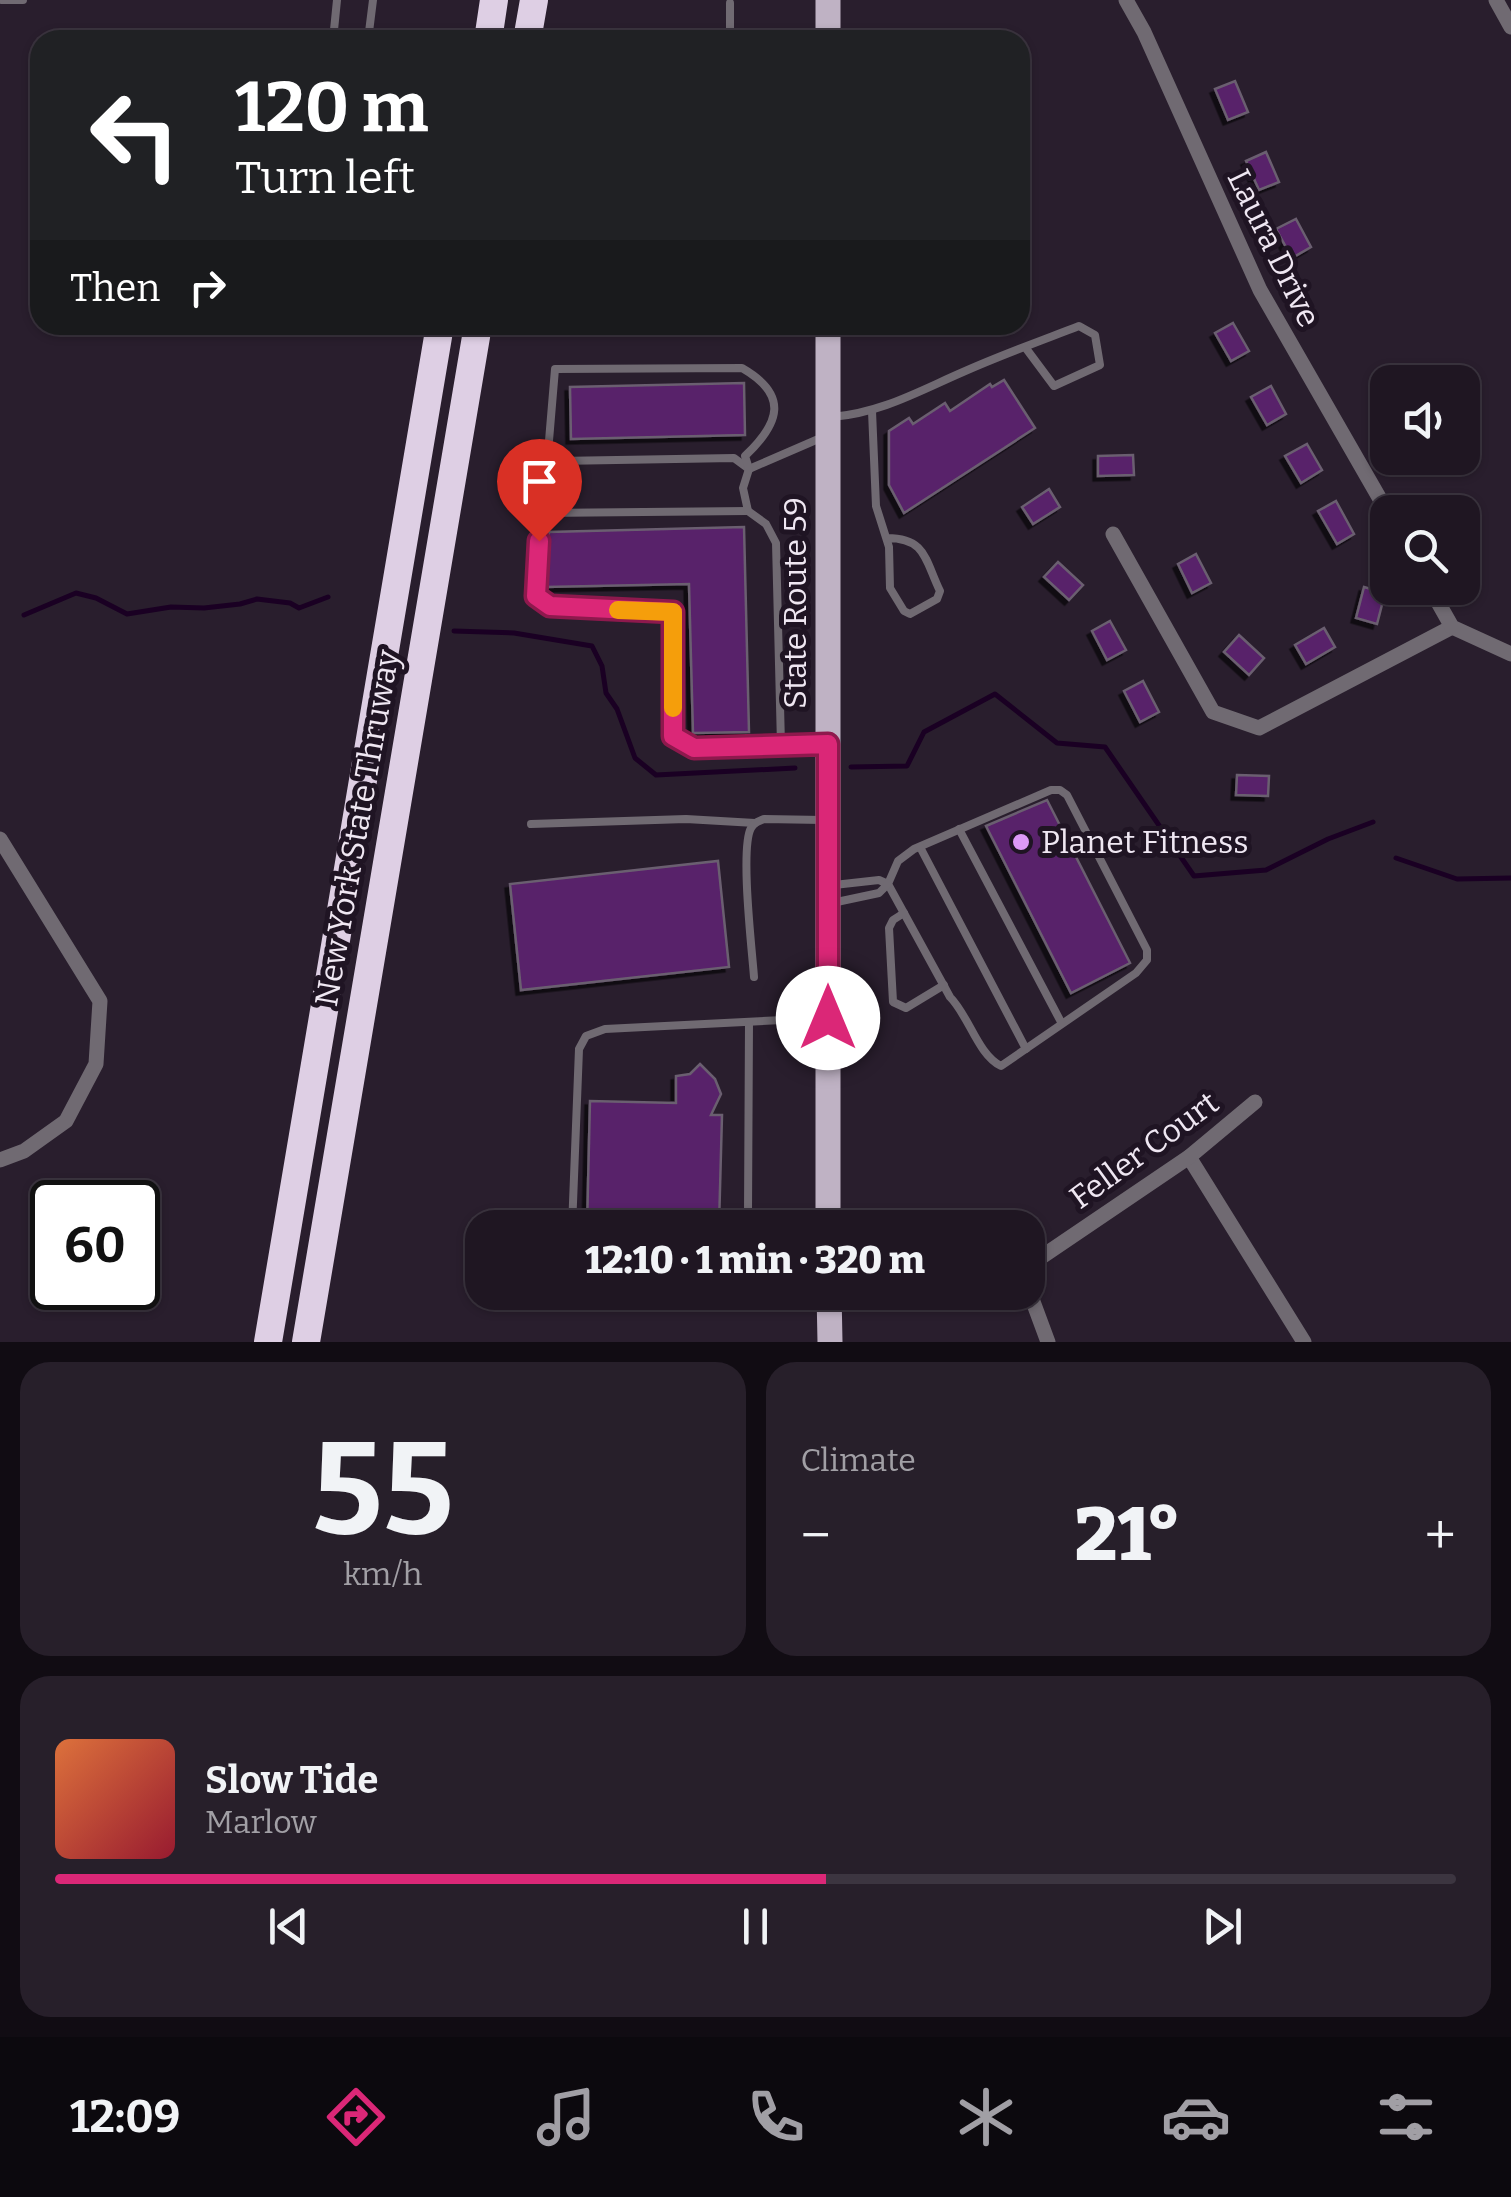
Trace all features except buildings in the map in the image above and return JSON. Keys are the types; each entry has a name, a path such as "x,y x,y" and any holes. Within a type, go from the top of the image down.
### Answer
{"highway":[{"path":"490,30 494,0"},
{"path":"529,30 534,0"},
{"name":"New York State Thruway","path":"268,1342 438,335"},
{"name":"New York State Thruway","path":"306,1342 476,335"}],"main road":[{"path":"828,0 828,30"},
{"name":"State Route 59","path":"828,335 828,1210"},
{"path":"829,1310 830,1342"}],"street":[{"name":"Laura Drive","path":"1126,0 1260,290 1378,495"},
{"path":"1496,0 1511,27"},
{"path":"1114,534 1213,712 1259,728 1452,627"},
{"path":"1440,605 1452,627 1511,654"},
{"path":"0,838 100,1001 96,1064 66,1121 24,1151 0,1160"},
{"name":"Feller Court","path":"1045,1255 1189,1157 1254,1102"},
{"path":"1189,1157 1304,1342"},
{"name":"Feller Court","path":"1037,1310 1048,1342"}],"lane":[{"path":"2,0 22,0"},
{"path":"334,30 337,0"},
{"path":"369,30 373,0"},
{"path":"730,3 730,30"},
{"path":"749,469 828,426 872,411 1025,347 1079,326 1095,335 1100,364 1054,386 1025,347"},
{"path":"748,511 743,488 749,469 745,456 765,438 775,415 773,392 761,379 742,368 555,368 536,596 550,606 673,612 673,736 694,748 828,744"},
{"path":"872,411 876,506 887,538 890,588 904,612 910,614 937,599 940,591 916,542 887,538"},
{"path":"548,455 558,461 734,458 749,469"},
{"path":"540,514 748,511 766,524 776,543 781,745"},
{"path":"828,895 879,880 888,884 944,985 992,1061 1001,1066 1136,973 1147,960 1147,950 1067,796 1060,790 1051,790 920,847 898,861 888,884 879,892 828,895"},
{"path":"531,824 828,820"},
{"path":"754,977 747,852 749,831 756,823"},
{"path":"958,828 1061,1022"},
{"path":"920,847 1026,1049"},
{"path":"904,913 889,928 893,1002 906,1008 944,985"},
{"path":"573,1210 579,1049 586,1036 605,1029 828,1018"},
{"path":"748,1210 749,1023"}],"waterway":[{"path":"24,615 76,593 127,614 171,607 240,604 257,599 290,603 299,608 328,597"},
{"path":"454,631 514,633 592,646 602,666 606,693 617,709 635,758 656,775 795,768"},
{"path":"851,767 907,766 924,732 995,694 1057,743 1105,747 1194,876 1266,870 1373,822"},
{"path":"1396,858 1457,879 1511,878"}],"slow traffic":[{"path":"618,610 673,612 673,708"}],"place":[{"name":"Planet Fitness","path":"1021,842"}],"route":[{"path":"539,541 536,596 550,606 673,612 673,736 694,748 828,744 828,1018"}]}
